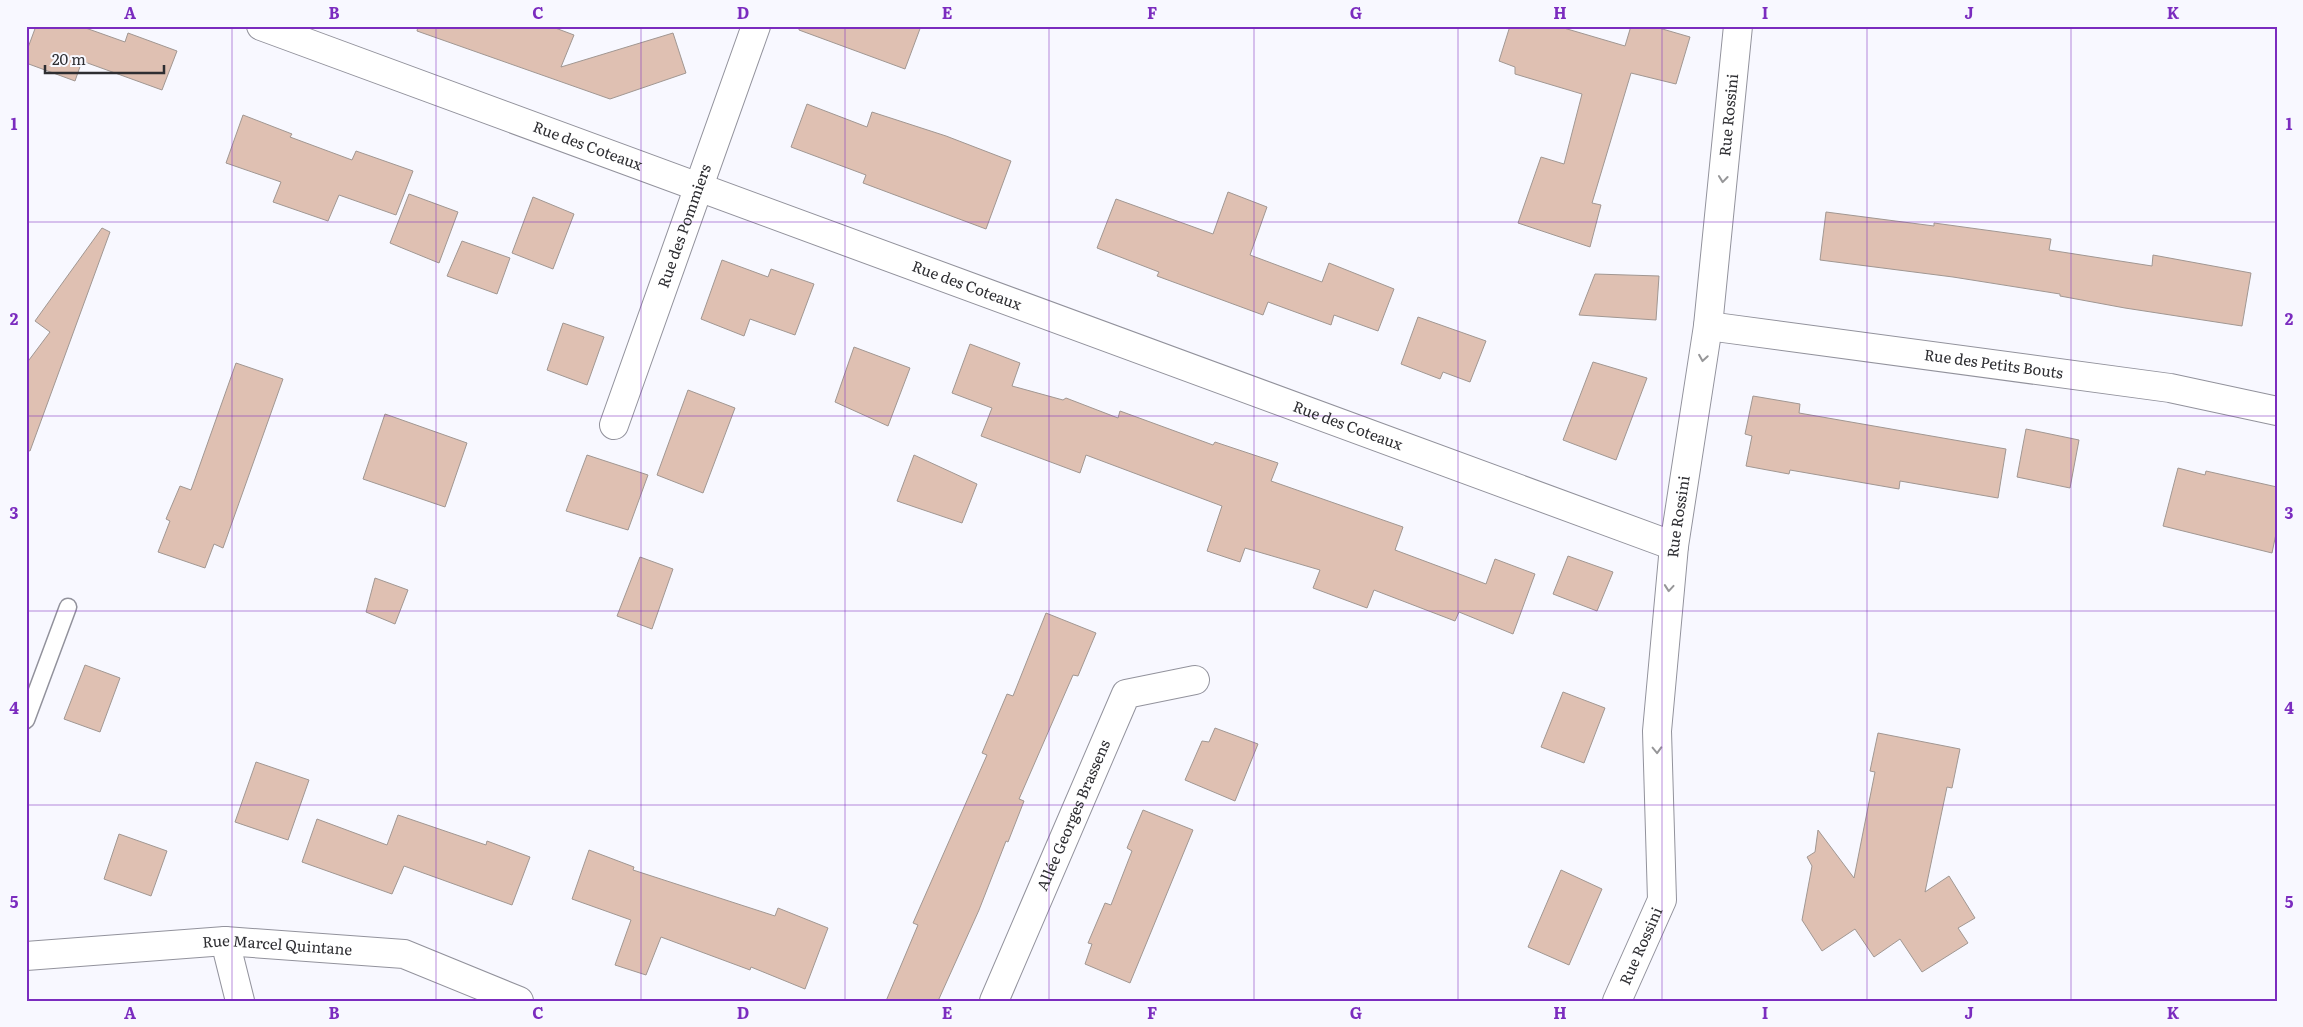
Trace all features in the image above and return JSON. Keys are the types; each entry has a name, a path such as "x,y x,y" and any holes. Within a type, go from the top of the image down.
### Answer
{"street":[{"name":"Rue des Coteaux","path":"262,26 1674,546"},
{"name":"Rue des Pommiers","path":"614,425 756,26"},
{"name":"Rue Rossini","path":"1617,1001 1662,900 1657,731 1674,546 1708,326 1738,26"},
{"name":"Rue des Petits Bouts","path":"1708,326 2170,388 2277,411"},
{"name":"Allée Georges Brassens","path":"994,1001 1126,694 1195,680"},
{"name":"Rue Marcel Quintane","path":"26,956 225,941 404,954 519,1001"},
{"path":"225,941 240,1001"}],"lane":[{"path":"26,720 68,607"}],"building":[{"path":"36,26 80,26 125,42 128,33 177,51 162,90 82,61 75,81 26,63 26,53"},
{"path":"418,26 550,26 574,35 561,67 673,33 686,73 610,99 417,31"},
{"path":"799,26 921,26 905,69 799,30"},
{"path":"1510,26 1557,26 1625,46 1631,26 1652,26 1690,37 1676,84 1631,73 1592,203 1601,205 1590,247 1518,223 1541,157 1564,164 1582,94 1515,74 1515,67 1499,61"},
{"path":"807,104 867,127 872,112 946,136 1011,161 986,229 863,183 866,175 791,147"},
{"path":"243,115 292,134 290,137 352,160 356,151 413,171 396,215 339,195 328,221 273,202 281,182 226,163"},
{"path":"1228,192 1267,207 1250,255 1322,282 1329,263 1394,289 1378,331 1334,315 1331,325 1268,302 1263,315 1157,276 1159,272 1097,248 1116,199 1213,234"},
{"path":"409,194 458,212 439,263 390,243"},
{"path":"533,197 574,214 553,269 512,253"},
{"path":"1826,212 1934,226 1934,223 2051,239 2049,250 2152,266 2153,255 2251,273 2242,326 2125,308 2060,296 2060,294 1953,277 1820,260"},
{"path":"102,228 110,232 30,451 26,450 26,364 50,332 35,321"},
{"path":"462,241 510,258 497,294 447,276"},
{"path":"722,260 768,277 771,269 814,284 795,335 750,319 744,336 701,319"},
{"path":"1595,274 1659,276 1656,320 1579,315"},
{"path":"1418,317 1486,341 1470,382 1443,372 1440,379 1401,364"},
{"path":"563,323 604,337 587,385 547,370"},
{"path":"970,344 1020,363 1012,386 1063,400 1066,398 1118,418 1120,411 1213,445 1215,442 1278,463 1271,481 1403,527 1395,550 1486,584 1495,559 1535,574 1513,634 1459,612 1455,621 1374,590 1367,608 1313,588 1320,570 1245,548 1240,562 1207,551 1222,506 1086,455 1080,473 981,436 992,408 952,393"},
{"path":"854,347 910,368 888,426 835,402"},
{"path":"1593,362 1647,378 1616,460 1563,440"},
{"path":"236,363 283,379 223,548 214,544 205,568 158,552 170,521 166,519 180,486 191,490"},
{"path":"688,390 735,408 703,493 657,475"},
{"path":"1753,396 1800,404 1799,413 2006,449 1998,498 1900,481 1899,489 1790,470 1789,474 1746,466 1752,436 1745,434"},
{"path":"385,414 467,443 445,507 363,479"},
{"path":"2026,429 2079,440 2070,488 2017,477"},
{"path":"587,455 648,475 628,530 566,511"},
{"path":"914,455 977,484 962,523 897,501"},
{"path":"2178,468 2205,475 2206,471 2277,487 2277,529 2272,553 2163,526"},
{"path":"1568,556 1613,572 1597,611 1553,594"},
{"path":"640,557 673,569 652,629 617,616"},
{"path":"375,578 408,590 395,624 366,612"},
{"path":"1046,613 1096,633 1078,676 1073,675 1019,799 1024,801 1008,842 1006,841 979,910 938,1001 886,1001 918,925 913,923 987,755 982,753 1007,694 1013,696"},
{"path":"85,665 120,678 100,732 64,719"},
{"path":"1563,692 1605,708 1584,763 1541,747"},
{"path":"1215,728 1258,744 1235,801 1185,780 1202,741 1209,742"},
{"path":"1878,733 1960,749 1952,788 1947,787 1925,892 1949,876 1975,918 1958,928 1968,943 1922,972 1900,939 1874,957 1855,929 1822,951 1802,920 1812,866 1807,857 1815,852 1818,830 1854,878 1875,772 1870,771"},
{"path":"256,762 309,780 288,840 235,822"},
{"path":"1143,810 1193,830 1130,983 1085,964 1092,944 1088,943 1105,903 1111,905 1132,851 1127,848"},
{"path":"398,815 486,845 487,841 530,857 512,905 404,866 392,894 302,862 317,819 387,845"},
{"path":"119,834 167,851 151,896 104,879"},
{"path":"589,850 634,867 633,870 775,916 778,908 828,928 805,989 751,967 750,970 661,937 646,975 615,965 631,920 572,899"},
{"path":"1561,870 1602,889 1569,965 1528,947"}]}
